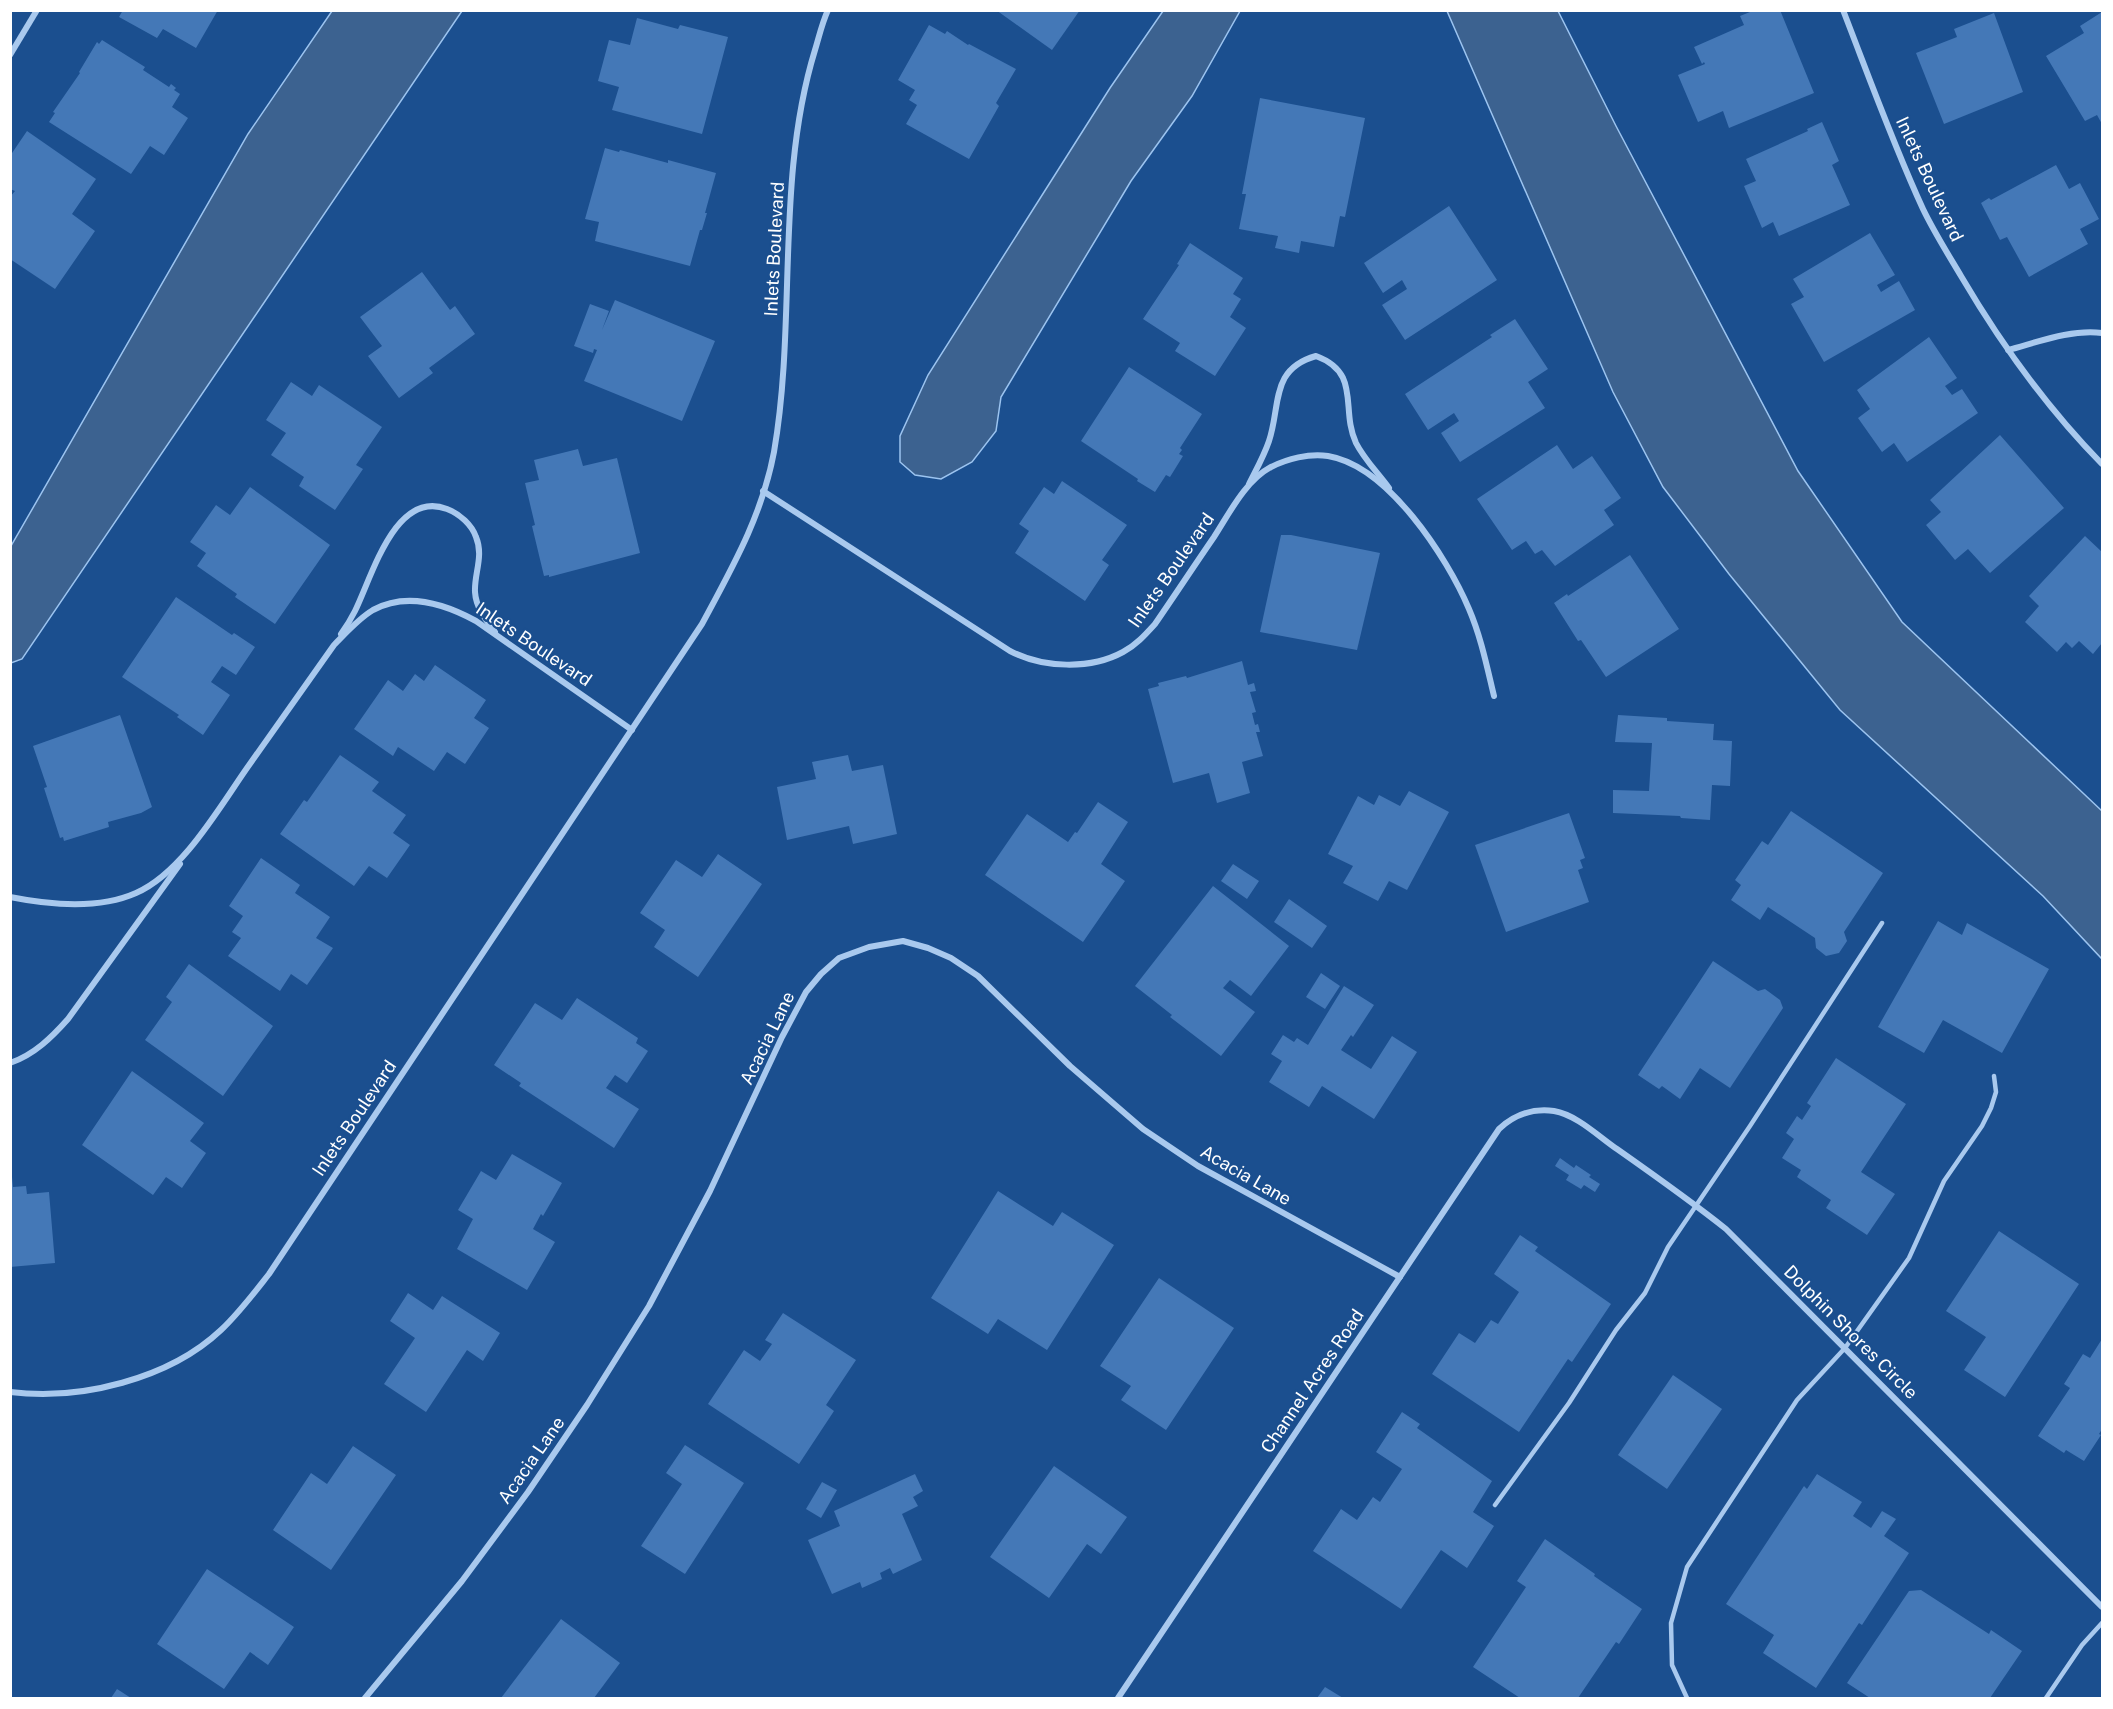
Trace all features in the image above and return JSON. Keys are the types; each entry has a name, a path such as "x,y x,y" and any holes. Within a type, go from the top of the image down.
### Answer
{"street":[{"path":"10,55 37,10"},
{"name":"Inlets Boulevard","path":"10,1392 27,1394 81,1392 136,1379 187,1355 220,1331 246,1303 268,1274 707,615 751,531 773,455 781,401 793,164 800,108 811,62 828,10"},
{"name":"Inlets Boulevard","path":"1843,10 1901,159 1924,211 1969,290 2008,350 2072,432 2103,464"},
{"path":"2008,350 2066,335 2103,333"},
{"path":"1247,487 1269,441 1281,385 1301,361 1316,357 1334,365 1344,376 1350,422 1356,441 1366,458 1401,503"},
{"name":"Inlets Boulevard","path":"764,491 1010,651 1026,659 1039,662 1070,664 1110,657 1138,643 1155,624 1247,487 1269,468 1304,456 1329,456 1364,472 1401,503 1425,532 1460,590 1481,642 1494,696"},
{"path":"334,645 355,613 383,549 395,528 412,513 422,507 431,506 451,511 461,517 477,538 479,551 475,592 478,609 497,636"},
{"name":"Inlets Boulevard","path":"10,897 61,904 99,903 136,893 157,880 192,846 334,645 373,610 388,604 421,601 454,609 497,636 632,730"},
{"path":"10,1063 33,1052 51,1038 68,1019 192,846"},
{"name":"Acacia Lane","path":"365,1698 462,1581 528,1492 587,1405 649,1306 710,1191 782,1037 806,992 839,958 869,946 903,941 951,958 978,976 1070,1066 1143,1130 1198,1166 1400,1277"},
{"name":"Dolphin Shores Circle","path":"1552,1111 1575,1119 1696,1205 1748,1249 2103,1607"},
{"name":"Channel Acres Road","path":"1118,1698 1499,1130 1510,1119 1522,1113 1552,1111"}],"lane":[{"path":"1495,1505 1569,1403 1616,1330 1645,1293 1668,1247 1882,923"},
{"path":"1687,1698 1672,1665 1671,1623 1687,1567 1797,1400 1845,1347 1909,1258 1944,1181 1982,1126 1991,1108 1996,1092 1994,1076"},
{"path":"2046,1698 2082,1645 2103,1623"}],"water":[{"path":"332,11 462,11 22,659 11,663 11,546 248,134"},
{"path":"1163,11 1240,11 1192,96 1131,181 1001,397 996,431 972,462 941,479 915,475 900,462 900,436 928,375 1110,88"},
{"path":"1447,11 1558,11 1798,471 1902,622 2102,811 2102,959 2043,896 1840,710 1729,574 1663,487 1613,392"}],"building":[{"path":"123,10 218,10 196,48 163,29 157,38 119,17"},
{"path":"996,10 1080,10 1052,50"},
{"path":"1755,10 1780,10 1814,93 1729,128 1723,111 1698,122 1678,75 1705,64 1704,62 1702,64 1694,47 1744,25 1740,16"},
{"path":"2102,12 2102,124 2097,115 2085,121 2046,56 2084,33 2080,26"},
{"path":"1994,13 2023,92 1944,124 1916,53 1957,37 1954,29"},
{"path":"637,18 678,29 680,25 728,37 702,134 612,110 619,87 598,81 609,40 630,45"},
{"path":"929,25 945,34 947,31 968,45 1016,69 996,103 999,106 969,159 906,124 917,105 909,100 915,90 898,80"},
{"path":"102,40 145,67 143,70 169,87 171,84 176,88 174,90 180,94 172,107 188,118 164,155 150,146 131,174 49,122 97,42 99,44"},
{"path":"1260,98 1365,118 1345,217 1340,216 1334,247 1301,241 1299,253 1275,248 1278,236 1239,229 1246,194 1242,194"},
{"path":"1822,122 1839,161 1832,165 1850,205 1779,236 1773,222 1762,228 1744,186 1756,181 1746,159 1808,131 1807,129"},
{"path":"27,131 96,179 72,214 95,231 55,289 10,259 10,197 15,191 10,189 10,156"},
{"path":"605,148 668,163 668,160 716,173 705,213 707,213 690,266 595,241 599,222 585,219"},
{"path":"2056,165 2069,189 2080,183 2099,219 2080,229 2088,244 2029,277 2007,237 2000,240 1981,203 1989,198 1991,200"},
{"path":"1449,206 1497,280 1405,340 1382,305 1407,289 1402,280 1383,293 1364,263"},
{"path":"1870,233 1895,275 1877,285 1881,292 1899,281 1915,310 1824,362 1791,304 1804,297 1793,279"},
{"path":"1190,243 1243,278 1233,294 1241,299 1230,317 1246,328 1215,376 1175,351 1180,343 1143,319 1179,265 1177,264"},
{"path":"422,272 450,310 455,306 475,334 429,368 433,373 399,398 368,356 382,346 360,317"},
{"path":"615,300 715,341 682,421 584,381 597,350 594,349 593,353 574,346 590,304 609,311 602,330"},
{"path":"1515,319 1548,369 1528,382 1545,408 1460,462 1441,433 1459,421 1454,413 1428,430 1405,394 1492,337 1490,335"},
{"path":"1929,337 1957,378 1945,386 1952,395 1962,389 1978,413 1907,462 1894,443 1882,452 1858,418 1870,409 1857,390"},
{"path":"1129,367 1202,414 1180,448 1182,450 1179,454 1183,456 1170,477 1166,475 1155,492 1081,441"},
{"path":"291,382 312,396 319,385 382,427 356,465 363,469 335,510 299,486 304,477 271,455 286,433 266,420"},
{"path":"2000,435 2064,508 1990,573 1968,549 1955,560 1926,525 1941,512 1930,500"},
{"path":"1557,445 1573,469 1592,456 1621,498 1604,510 1614,525 1555,566 1542,550 1535,554 1526,541 1512,550 1477,499"},
{"path":"578,449 583,466 617,458 640,553 549,577 549,575 544,576 525,483 539,480 534,460"},
{"path":"1062,481 1127,525 1102,560 1109,565 1085,601 1015,553 1029,531 1019,524 1044,487 1054,494"},
{"path":"250,487 330,545 275,624 235,597 237,594 197,566 206,553 190,542 216,505 230,515"},
{"path":"1281,535 1380,553 1357,650 1260,632"},
{"path":"2085,536 2102,552 2102,643 2093,654 2079,641 2072,648 2066,642 2057,652 2025,622 2039,606 2029,596"},
{"path":"1630,555 1679,629 1606,677 1581,640 1578,641 1554,603"},
{"path":"176,597 232,635 234,633 255,647 236,675 222,666 211,682 230,695 203,735 177,717 179,715 122,677"},
{"path":"1242,661 1248,685 1254,683 1256,691 1250,692 1256,712 1252,713 1255,725 1258,724 1260,732 1256,732 1263,756 1242,762 1250,793 1217,803 1209,773 1173,783 1148,689 1159,686 1158,683 1186,676 1187,678"},
{"path":"435,665 486,700 474,718 489,728 465,764 447,752 434,771 398,747 393,756 354,729 388,680 403,691 415,674 424,681"},
{"path":"120,715 152,807 141,813 108,822 109,827 64,841 63,837 60,838 44,788 47,787 33,746"},
{"path":"1618,715 1714,724 1713,740 1732,741 1730,786 1712,785 1710,820 1681,818 1680,816 1613,813 1613,790 1649,791 1652,743 1615,742"},
{"path":"340,755 379,782 372,791 406,815 393,833 410,845 387,878 369,866 354,886 280,834 304,800 307,802"},
{"path":"848,755 852,771 883,765 897,834 853,844 849,826 787,840 777,787 816,779 812,762"},
{"path":"1409,791 1449,812 1407,890 1389,881 1378,901 1343,883 1353,866 1328,854 1358,796 1374,805 1379,795 1400,806"},
{"path":"1098,802 1128,822 1101,864 1125,881 1083,942 985,875 1027,814 1068,842"},
{"path":"1791,811 1883,873 1844,932 1847,941 1839,953 1826,956 1816,948 1815,938 1768,907 1760,920 1731,900 1741,885 1735,880 1762,841 1768,845"},
{"path":"1569,813 1585,858 1580,860 1583,868 1578,870 1589,902 1506,932 1475,845"},
{"path":"718,854 762,884 698,977 654,947 665,930 640,913 676,860 702,877"},
{"path":"261,858 300,885 295,893 330,917 316,938 333,948 307,985 291,974 280,991 228,956 241,938 232,932 243,916 229,906"},
{"path":"1233,864 1259,881 1247,899 1221,881"},
{"path":"1213,886 1289,946 1251,996 1230,980 1223,988 1255,1012 1221,1056 1170,1017 1172,1015 1135,986"},
{"path":"1289,899 1327,926 1312,948 1274,922"},
{"path":"1938,921 1962,935 1967,923 2049,969 2002,1053 1943,1020 1924,1053 1878,1027"},
{"path":"1713,961 1758,991 1765,989 1780,1000 1783,1008 1730,1088 1700,1068 1680,1099 1662,1086 1659,1089 1638,1075"},
{"path":"189,964 273,1026 223,1096 145,1040 172,1002 166,997"},
{"path":"1321,973 1340,986 1325,1009 1306,997"},
{"path":"1344,986 1374,1005 1353,1037 1351,1035 1341,1050 1371,1069 1392,1036 1417,1052 1374,1119 1322,1086 1309,1107 1269,1082 1282,1061 1271,1054 1283,1035 1294,1042 1297,1038 1308,1045"},
{"path":"577,998 638,1038 636,1043 648,1051 627,1083 615,1075 606,1088 639,1109 614,1148 519,1086 521,1083 494,1065 535,1003 562,1020"},
{"path":"1836,1058 1906,1104 1861,1172 1895,1194 1867,1235 1826,1208 1831,1200 1797,1177 1801,1170 1782,1158 1794,1139 1786,1133 1797,1116 1802,1120 1811,1106 1807,1103"},
{"path":"132,1071 204,1123 190,1141 206,1153 182,1188 166,1177 153,1195 82,1145"},
{"path":"512,1154 562,1183 533,1229 555,1242 527,1290 457,1249 473,1219 458,1210 481,1171 496,1180"},
{"path":"1560,1158 1574,1168 1576,1165 1591,1175 1589,1177 1600,1184 1595,1192 1584,1185 1581,1189 1566,1180 1569,1175 1555,1166"},
{"path":"10,1177 12,1177 13,1187 26,1186 27,1194 49,1192 55,1263 10,1267"},
{"path":"998,1191 1053,1226 1062,1212 1114,1245 1047,1350 998,1319 988,1334 931,1298"},
{"path":"1999,1231 2079,1284 2005,1397 1964,1370 1986,1337 1946,1311"},
{"path":"1520,1235 1538,1247 1535,1251 1611,1304 1572,1362 1568,1359 1519,1432 1432,1374 1459,1333 1475,1343 1491,1320 1498,1324 1519,1292 1494,1274"},
{"path":"1159,1278 1234,1328 1166,1430 1121,1400 1131,1386 1100,1366"},
{"path":"408,1293 433,1310 442,1296 500,1333 483,1361 467,1350 426,1412 384,1384 415,1338 390,1321"},
{"path":"783,1313 856,1360 826,1405 834,1411 799,1464 708,1404 744,1350 760,1361 772,1344 765,1340"},
{"path":"2102,1339 2102,1429 2099,1434 2101,1435 2084,1461 2066,1450 2064,1453 2038,1436 2070,1388 2064,1384 2083,1354 2090,1358"},
{"path":"1673,1375 1722,1409 1667,1489 1618,1455"},
{"path":"1402,1412 1420,1424 1417,1428 1492,1481 1473,1512 1494,1526 1467,1568 1441,1550 1401,1609 1313,1551 1341,1509 1357,1520 1373,1497 1380,1502 1402,1469 1376,1452"},
{"path":"685,1445 744,1483 685,1574 641,1546 682,1484 666,1473"},
{"path":"353,1446 396,1475 331,1570 273,1530 311,1473 327,1484"},
{"path":"1054,1466 1127,1517 1101,1554 1087,1544 1049,1598 990,1557"},
{"path":"915,1474 923,1491 913,1497 918,1506 902,1514 922,1560 893,1574 890,1568 880,1573 882,1579 862,1588 860,1582 832,1594 808,1540 840,1526 834,1511"},
{"path":"1817,1474 1862,1502 1853,1516 1871,1528 1882,1511 1896,1519 1884,1536 1909,1553 1862,1625 1859,1623 1816,1688 1763,1653 1774,1635 1726,1604 1804,1486 1807,1489"},
{"path":"822,1482 837,1490 821,1518 806,1509"},
{"path":"1545,1539 1642,1609 1619,1644 1616,1642 1578,1698 1520,1698 1473,1667 1526,1587 1517,1581"},
{"path":"207,1569 294,1627 268,1665 250,1652 224,1689 157,1644"},
{"path":"1921,1590 1989,1634 1991,1630 2022,1651 1990,1698 1870,1698 1847,1683 1909,1591"},
{"path":"561,1619 620,1663 594,1698 501,1698"},
{"path":"1325,1687 1343,1698 1317,1698"},
{"path":"117,1689 131,1698 111,1698"}]}
